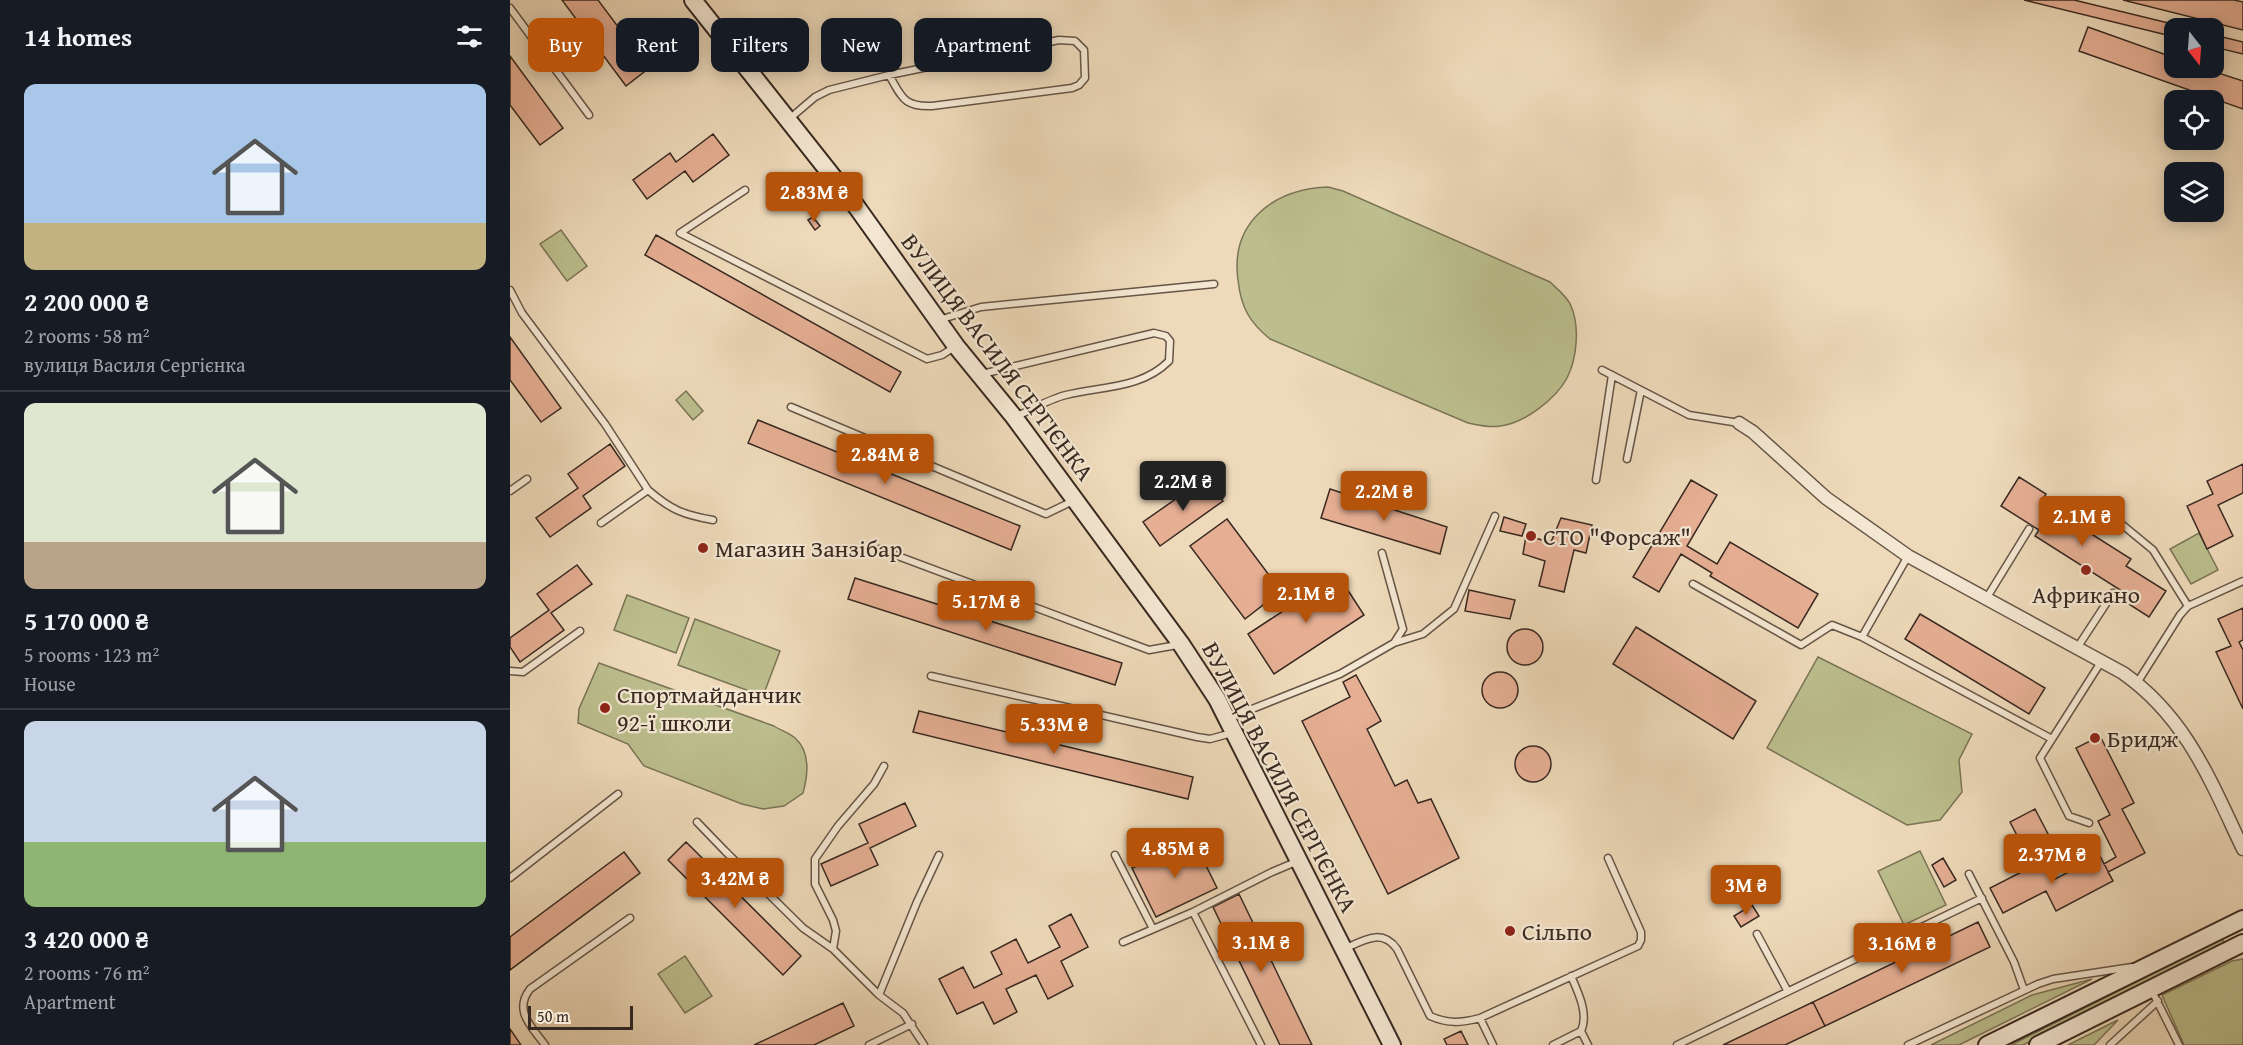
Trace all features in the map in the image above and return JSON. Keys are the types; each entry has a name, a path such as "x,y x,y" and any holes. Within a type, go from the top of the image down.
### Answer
{"main road":[{"name":"ВУЛИЦЯ ВАСИЛЯ СЕРГІЄНКА","path":"693,0 856,206 956,346 1014,417 1134,577 1181,644 1217,699 1392,1045"},
{"path":"1987,1045 2243,919"},
{"path":"2038,1045 2154,995 2243,943"}],"street":[{"path":"1739,423 1753,432 1826,498 1908,556 2137,683 2173,718 2192,746 2209,774 2243,849"}],"lane":[{"path":"510,8 589,115"},
{"path":"788,121 815,97 830,90 889,75 1059,40 1075,41 1084,50 1085,78 1079,85 1072,88 917,107 904,101 889,75"},
{"path":"745,190 680,233 927,359 942,356 956,346"},
{"path":"938,320 981,307 1214,284"},
{"path":"510,290 522,313 605,424 648,490 669,508 684,515 712,520"},
{"path":"981,374 1154,333 1166,336 1170,341 1169,361 1160,371 1133,383 1064,395 1014,417"},
{"path":"1602,370 1689,415 1739,423"},
{"path":"1596,480 1612,375"},
{"path":"1627,459 1641,390"},
{"path":"791,407 1046,514 1075,500"},
{"path":"510,491 527,479"},
{"path":"601,523 648,490"},
{"path":"2102,508 2153,550 2188,606"},
{"path":"931,676 1210,739 1230,726 1340,674 1394,643 1423,634 1454,609 1495,516"},
{"path":"1985,599 2029,529"},
{"path":"879,549 1149,650 1181,644"},
{"path":"1382,554 1403,629 1394,643"},
{"path":"1862,637 1908,556"},
{"path":"2137,683 2188,606 2243,581"},
{"path":"1693,584 1802,645 1832,625 1862,637 2052,739"},
{"path":"2076,648 2113,593"},
{"path":"510,670 523,672 580,631"},
{"path":"2089,823 2069,816 2040,758 2101,662"},
{"path":"833,949 836,931 815,884 815,859 838,826 874,784 884,766"},
{"path":"510,878 618,794"},
{"path":"697,822 804,928 833,949 879,995 893,1004 912,1024 924,1045"},
{"path":"879,995 939,855"},
{"path":"1115,855 1153,929"},
{"path":"1344,950 1362,941 1384,937 1391,940 1430,1016 1449,1023 1461,1023 1480,1018 1633,949 1641,940 1641,932 1608,858"},
{"path":"1123,942 1193,912 1299,861"},
{"path":"1970,874 2014,962 2024,990"},
{"path":"1677,1045 1982,898"},
{"path":"1193,912 1261,1045"},
{"path":"545,1045 524,1014 524,997 530,989 630,918"},
{"path":"1757,934 1787,990"},
{"path":"1908,1045 2024,990 2053,979 2151,964"},
{"path":"1571,976 1581,999 1583,1021 1581,1031 1588,1045"},
{"path":"2110,1045 2154,995 2180,1045"},
{"path":"1480,1018 1493,1045"},
{"path":"869,1045 912,1024"},
{"path":"1553,1045 1581,1031"}],"green space":[{"path":"1328,187 1343,191 1550,282 1565,296 1576,323 1575,352 1570,370 1555,394 1538,409 1519,421 1492,427 1468,423 1270,339 1263,333 1251,320 1241,298 1237,259 1241,241 1260,212 1274,202 1308,189"},
{"path":"561,230 587,266 567,281 540,244"},
{"path":"686,391 703,411 693,420 676,400"},
{"path":"2199,533 2218,570 2191,584 2170,549"},
{"path":"627,595 689,618 676,653 614,630"},
{"path":"695,619 780,651 763,696 678,665"},
{"path":"1818,657 1972,734 1959,760 1962,792 1940,820 1907,825 1767,748"},
{"name":"Спортмайданчик 92-ї школи","path":"599,663 774,726 793,736 804,750 806,757 807,771 803,793 784,806 763,809 742,804 644,766 628,744 578,723 579,709"},
{"path":"1920,851 1946,905 1904,925 1878,871"},
{"path":"2222,939 2225,944 2023,1045 2011,1045"},
{"path":"685,956 712,996 685,1013 658,974"},
{"path":"2243,959 2243,1045 2184,1045 2162,995 2232,961"},
{"path":"2092,979 1959,1045 1931,1045 2032,995"},
{"path":"2118,1020 2094,1045 2068,1045"}],"building":[{"path":"562,0 598,0 616,24 616,72 644,72 626,86 604,56 604,18 575,18"},
{"path":"2024,0 2074,0 2164,22 2164,34"},
{"path":"2123,0 2234,0 2243,2 2243,30 2224,25 2224,18 2195,18"},
{"path":"2088,27 2164,54 2164,78 2224,78 2224,75 2243,81 2243,109 2224,102 2224,90 2189,90 2079,51"},
{"path":"2224,37 2243,42 2243,54 2224,49"},
{"path":"510,56 563,128 540,145 510,105"},
{"path":"713,134 729,155 693,182 685,171 647,199 633,180 670,153 676,162"},
{"path":"778,175 785,185 780,188 773,179"},
{"path":"813,217 820,226 815,230 808,220"},
{"path":"656,235 901,372 890,392 645,255"},
{"path":"510,337 561,408 541,422 510,380"},
{"path":"758,420 1020,526 1011,550 748,443"},
{"path":"610,444 625,466 583,496 591,508 550,537 536,518 578,488 568,474"},
{"path":"2243,464 2243,493 2218,505 2233,536 2207,549 2187,506 2213,494 2207,481"},
{"path":"1207,477 1223,501 1160,546 1143,522"},
{"path":"2019,477 2046,494 2041,502 2131,559 2126,566 2166,591 2149,617 2121,599 2125,593 2035,536 2039,530 2001,506"},
{"path":"1691,480 1717,495 1687,546 1717,564 1730,542 1818,594 1798,628 1710,576 1712,573 1681,554 1659,592 1633,577"},
{"path":"1330,489 1447,527 1440,554 1321,518"},
{"path":"1504,517 1526,524 1522,536 1500,531"},
{"path":"1561,518 1592,525 1586,553 1574,550 1564,592 1539,586 1545,561 1523,554 1526,536 1551,542"},
{"path":"1227,519 1281,591 1245,619 1190,546"},
{"path":"577,565 592,584 551,613 564,630 520,662 510,647 510,638 549,610 537,594"},
{"path":"1338,575 1364,615 1274,674 1248,634"},
{"path":"855,578 1122,663 1115,685 848,599"},
{"path":"1469,590 1515,600 1510,619 1465,611"},
{"path":"2243,608 2243,640 2239,642 2243,650 2243,709 2216,652 2231,646 2218,619"},
{"path":"1920,614 2045,688 2029,714 1905,639"},
{"path":"1636,627 1756,701 1733,739 1613,664"},
{"path":"1525,629 1538,634 1543,647 1538,660 1525,665 1512,660 1507,647 1512,634"},
{"path":"1500,672 1513,677 1518,690 1513,703 1500,708 1487,703 1482,690 1487,677"},
{"path":"1356,675 1381,721 1367,729 1395,786 1407,780 1418,803 1431,799 1459,858 1388,894 1302,721 1350,697 1343,682"},
{"path":"919,711 1193,777 1188,799 913,732"},
{"path":"2100,736 2134,803 2122,809 2145,853 2108,872 2113,881 2056,911 2046,891 2003,913 1990,888 2045,860 2055,879 2100,856 2104,864 2116,857 2098,821 2110,815 2076,748"},
{"path":"1533,746 1546,751 1551,764 1546,777 1533,782 1520,777 1515,764 1520,751"},
{"path":"905,803 916,826 870,848 878,865 831,886 821,864 868,843 859,824"},
{"path":"2035,809 2058,853 2033,866 2010,822"},
{"path":"1194,841 1217,888 1156,917 1132,868"},
{"path":"686,842 801,956 783,975 668,860"},
{"path":"624,852 640,873 510,970 510,937"},
{"path":"2100,856 2113,881 2056,911 2046,891 2003,913 1990,888 2045,860 2055,879"},
{"path":"1943,858 1956,880 1944,887 1932,865"},
{"path":"1239,894 1312,1045 1280,1045 1213,907"},
{"path":"1752,905 1759,916 1741,927 1734,916"},
{"path":"1071,914 1088,947 1061,961 1073,986 1048,999 1036,975 1006,989 1017,1012 994,1024 983,1002 957,1014 939,979 963,967 974,988 1002,974 991,952 1016,939 1028,963 1060,947 1049,926"},
{"path":"1978,922 1990,947 1825,1026 1813,1002"},
{"path":"1813,1002 1825,1026 1785,1045 1723,1045"},
{"path":"843,1003 854,1026 814,1045 754,1045"},
{"path":"510,1029 521,1045 510,1045"},
{"path":"1461,1031 1468,1045 1447,1045 1444,1039"}],"place":[{"name":"СТО \"Форсаж\"","path":"1531,536"},
{"name":"Магазин Занзібар","path":"703,548"},
{"name":"Африкано","path":"2086,570"},
{"name":"Спортмайданчик 92-ї школи","path":"605,708"},
{"name":"Бридж","path":"2095,738"},
{"name":"Сільпо","path":"1510,931"}]}
